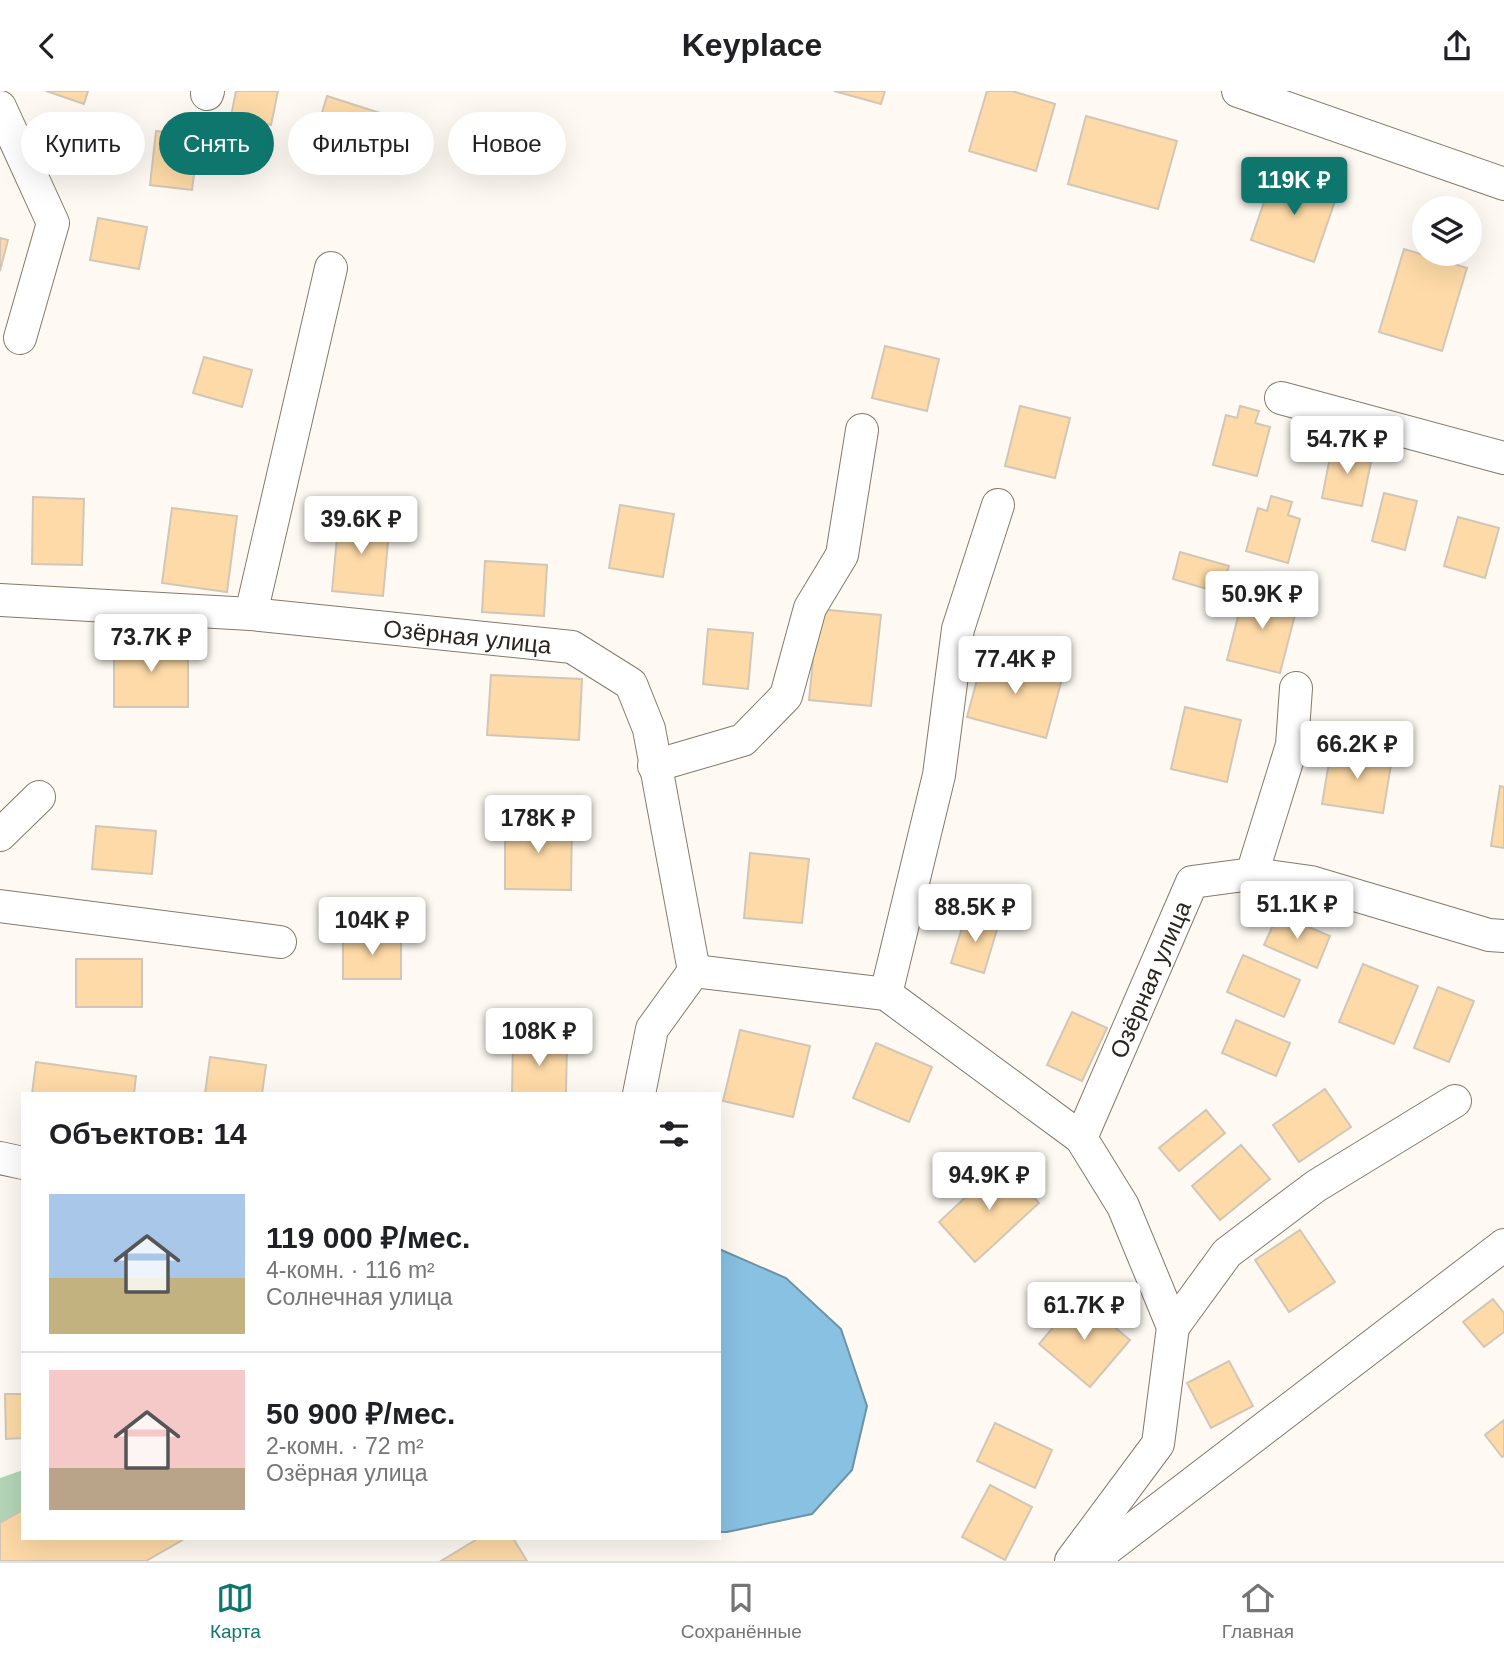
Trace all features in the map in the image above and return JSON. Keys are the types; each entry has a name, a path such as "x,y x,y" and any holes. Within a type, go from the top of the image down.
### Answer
{"street":[{"path":"1238,91 1504,184"},
{"path":"0,107 53,223 20,338"},
{"path":"251,614 331,268"},
{"path":"1281,398 1504,458"},
{"path":"654,766 743,740 786,696 810,608 842,555 862,429"},
{"path":"886,994 939,775 958,629 998,505"},
{"name":"Озёрная улица","path":"0,600 251,614 572,647 631,684 649,729 694,971"},
{"path":"1252,874 1292,745 1296,688"},
{"path":"0,835 39,797"},
{"name":"Озёрная улица","path":"1081,1138 1192,882 1252,874 1311,881 1489,935 1504,936"},
{"path":"0,906 280,942"},
{"path":"639,1092 652,1029 694,971 886,994 1081,1138 1123,1206 1173,1327"},
{"path":"1071,1561 1158,1444 1173,1327 1227,1253 1316,1186 1455,1101"},
{"path":"0,1158 21,1163"},
{"path":"1091,1561 1504,1245"}],"green space":[{"path":"21,1471 21,1511 0,1523 0,1478"}],"water":[{"path":"721,1250 786,1278 841,1329 867,1406 852,1470 812,1514 721,1532"}],"building":[{"path":"46,91 88,91 84,104"},
{"path":"236,91 278,91 274,112 232,112"},
{"path":"834,91 885,91 881,104"},
{"path":"987,91 1012,91 1055,104 1036,171 969,151"},
{"path":"327,96 377,112 322,112"},
{"path":"1086,116 1177,141 1158,209 1068,184"},
{"path":"156,131 159,131 159,175 194,175 192,190 150,185"},
{"path":"1274,173 1337,195 1314,262 1251,240"},
{"path":"98,218 147,227 139,269 90,260"},
{"path":"0,238 8,240 0,271"},
{"path":"1404,249 1412,251 1412,266 1467,268 1442,351 1379,332"},
{"path":"885,346 939,359 927,411 872,398"},
{"path":"204,357 252,370 242,407 193,393"},
{"path":"1020,406 1070,418 1055,478 1005,466"},
{"path":"1240,406 1259,411 1255,423 1270,427 1257,476 1213,465 1226,415 1237,418"},
{"path":"1344,443 1367,447 1364,461 1371,462 1362,506 1322,498 1331,452 1342,455"},
{"path":"1384,493 1417,501 1405,550 1372,541"},
{"path":"1271,496 1292,502 1288,515 1300,519 1288,563 1246,551 1258,508 1267,511"},
{"path":"33,497 84,499 82,565 32,564"},
{"path":"620,505 674,514 663,577 609,568"},
{"path":"172,508 237,516 227,592 162,583"},
{"path":"339,516 390,521 383,596 332,591"},
{"path":"1458,517 1499,528 1485,578 1444,566"},
{"path":"1180,552 1229,566 1221,593 1173,579"},
{"path":"485,561 547,565 544,616 482,612"},
{"path":"1245,589 1298,603 1280,673 1227,660"},
{"path":"818,609 881,615 871,706 809,700"},
{"path":"708,629 753,633 748,689 703,684"},
{"path":"114,641 188,641 188,707 114,707"},
{"path":"984,654 1063,675 1046,738 967,717"},
{"path":"491,675 582,679 579,740 487,735"},
{"path":"1185,707 1241,720 1227,782 1171,769"},
{"path":"1331,750 1392,759 1383,813 1322,804"},
{"path":"1500,786 1504,787 1504,848 1491,846"},
{"path":"505,821 572,822 571,890 505,889"},
{"path":"96,826 156,831 152,874 92,869"},
{"path":"750,853 809,859 802,923 744,918"},
{"path":"1278,914 1330,936 1317,968 1264,945"},
{"path":"966,915 998,926 984,973 951,963"},
{"path":"343,935 401,935 401,979 343,979"},
{"path":"1243,955 1300,980 1284,1017 1227,992"},
{"path":"76,959 142,959 142,1007 76,1007"},
{"path":"1363,964 1418,986 1394,1044 1339,1022"},
{"path":"1438,987 1474,1001 1449,1062 1414,1048"},
{"path":"1072,1012 1107,1028 1082,1081 1047,1065"},
{"path":"1236,1020 1290,1043 1276,1076 1222,1053"},
{"path":"740,1030 810,1046 793,1117 723,1101"},
{"path":"513,1041 567,1042 566,1092 512,1092"},
{"path":"876,1043 932,1067 909,1122 853,1098"},
{"path":"210,1057 266,1065 262,1092 205,1092"},
{"path":"36,1062 136,1076 134,1092 32,1092"},
{"path":"1325,1089 1351,1127 1299,1162 1273,1125"},
{"path":"1206,1110 1225,1133 1179,1171 1159,1148"},
{"path":"1241,1145 1270,1179 1220,1220 1192,1186"},
{"path":"1002,1163 1039,1203 975,1262 939,1222"},
{"path":"1300,1230 1335,1282 1289,1312 1255,1260"},
{"path":"1079,1297 1130,1340 1090,1387 1039,1344"},
{"path":"1493,1299 1504,1313 1504,1332 1484,1347 1463,1322"},
{"path":"1229,1361 1253,1406 1211,1428 1187,1383"},
{"path":"5,1394 21,1394 21,1438 6,1439"},
{"path":"1504,1420 1504,1456 1502,1457 1485,1435"},
{"path":"995,1423 1052,1450 1035,1488 977,1461"},
{"path":"990,1485 1032,1507 1005,1560 962,1537"},
{"path":"21,1511 21,1540 183,1540 146,1561 0,1561 0,1523"},
{"path":"476,1540 514,1540 527,1561 441,1561"}]}
